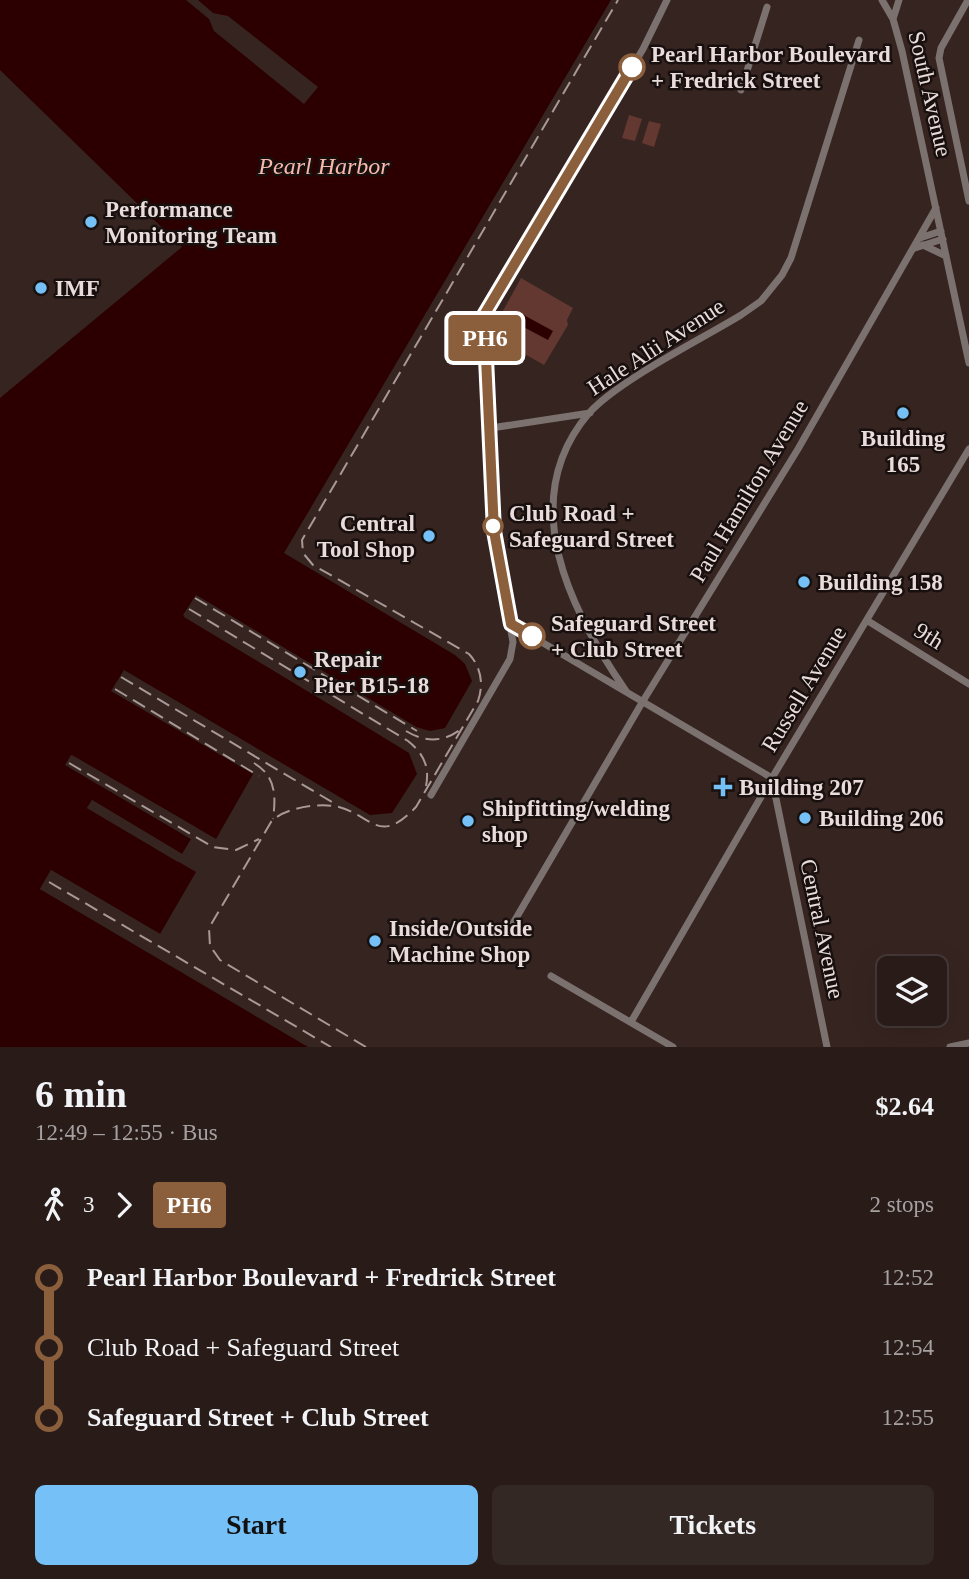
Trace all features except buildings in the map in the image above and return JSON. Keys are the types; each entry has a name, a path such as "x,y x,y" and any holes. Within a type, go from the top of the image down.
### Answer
{"street":[{"path":"432,795 510,659 513,642 494,531 484,315 643,49 667,0"},
{"name":"South Avenue","path":"882,0 893,19 969,363"},
{"path":"893,19 898,0"},
{"path":"968,0 941,48 939,58 969,201"},
{"path":"741,90 767,7"},
{"name":"Hale Alii Avenue","path":"626,691 586,630 569,596 558,559 554,519 558,476 573,437 590,413 618,389 751,308 782,275 836,121 859,40"},
{"path":"936,208 922,242 947,257"},
{"name":"Paul Hamilton Avenue","path":"508,932 643,701 798,449 914,248 942,235"},
{"path":"491,428 590,413"},
{"name":"Russell Avenue","path":"631,1022 772,778 969,449"},
{"name":"9th","path":"868,621 969,684"},
{"path":"511,624 772,778"},
{"name":"Central Avenue","path":"772,778 827,1047"},
{"path":"551,976 673,1047"},
{"path":"950,1047 969,1043"}],"shaded area":[{"path":"629,115 642,119 635,141 622,138"},
{"path":"649,121 661,124 654,147 642,143"},
{"path":"521,278 573,308 567,320 568,325 544,365 516,349 522,337 516,334 519,329 499,318"}],"water":[{"name":"Pearl Harbor","path":"0,0 611,0 284,553 455,655 465,664 472,681 445,728 430,731 416,727 196,595 183,615 409,753 417,774 392,813 370,815 124,670 111,691 253,774 216,839 72,755 66,765 191,839 182,854 92,800 87,808 196,872 160,934 51,870 40,889 308,1047 0,1047 0,398 182,247 0,70"},
{"path":"520,313 553,331 548,340 516,323"}],"pier":[{"path":"186,0 198,0 213,13 228,16 318,87 304,104 214,31 209,19"},
{"path":"196,595 416,727 414,730 196,599 187,615 405,746 404,749 184,617"},
{"path":"71,755 197,828 196,831 72,760 70,764 193,836 191,839 65,765"},
{"path":"92,800 182,854 181,857 93,805 180,859 178,862 87,808"},
{"path":"51,870 160,934 159,937 52,875 45,888 151,950 149,953 40,889"}],"railway":[{"path":"366,1047 220,960 210,946 209,928 271,822 277,817 302,807 322,805 339,807 384,827 403,819 416,807 478,701 480,676 469,654 313,565 303,553 302,540 618,0"},
{"path":"195,598 417,731"},
{"path":"189,609 408,741 418,750 424,761 427,772 426,786"},
{"path":"121,677 337,805"},
{"path":"115,689 259,776"},
{"path":"406,731 427,739 440,739 461,729"},
{"path":"69,763 213,847 236,850 259,839"},
{"path":"254,763 267,774 273,787 273,819"},
{"path":"49,882 331,1047"}],"bus line":[{"name":"PH6","path":"532,636 511,624 498,563 491,480 491,428 484,315 632,67"}],"place":[{"name":"Pearl Harbor Boulevard + Fredrick Street","path":"632,67"},
{"name":"Performance Monitoring Team","path":"91,222"},
{"name":"IMF","path":"41,288"},
{"name":"Building 165","path":"903,413"},
{"name":"Club Road + Safeguard Street","path":"493,526"},
{"name":"Central Tool Shop","path":"429,536"},
{"name":"Building 158","path":"804,582"},
{"name":"Safeguard Street + Club Street","path":"532,636"},
{"name":"Repair Pier B15-18","path":"300,672"},
{"name":"Building 207","path":"723,787"},
{"name":"Building 206","path":"805,818"},
{"name":"Shipfitting/welding shop","path":"468,821"},
{"name":"Inside/Outside Machine Shop","path":"375,941"}]}
